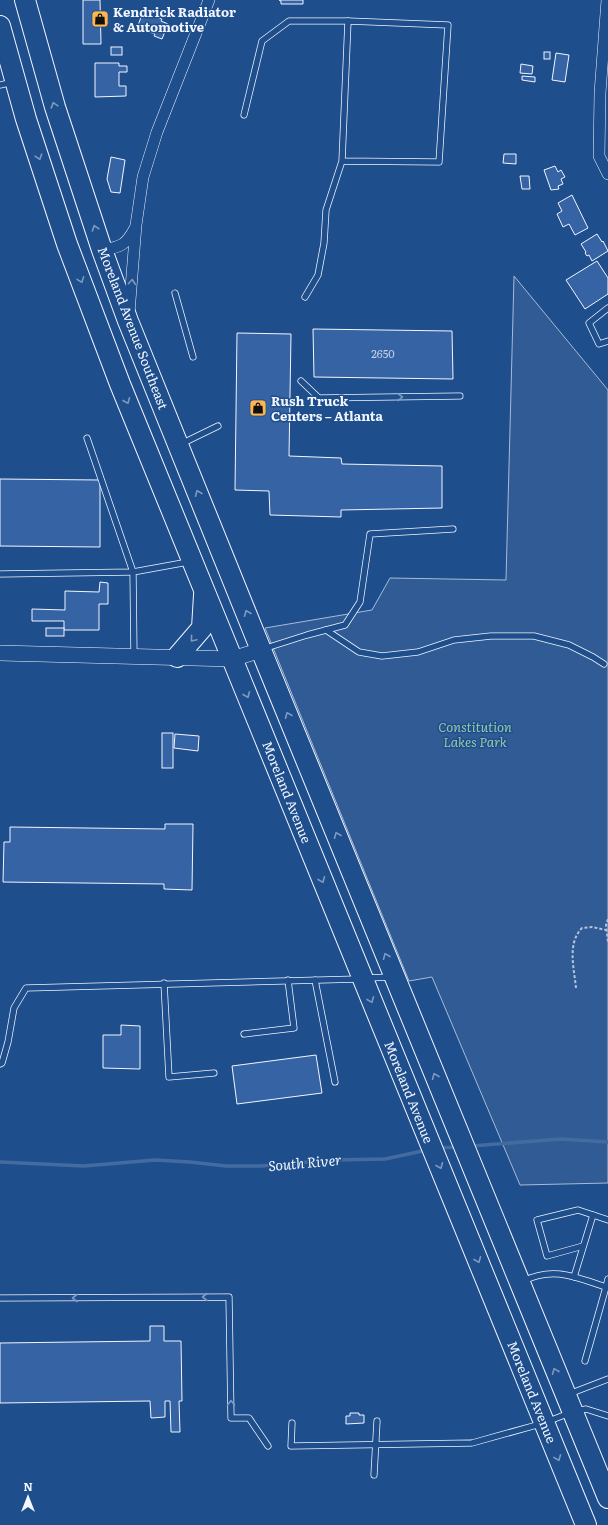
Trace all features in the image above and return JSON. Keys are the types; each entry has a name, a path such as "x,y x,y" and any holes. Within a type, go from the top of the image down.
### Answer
{"highway":[{"name":"Moreland Avenue Southeast","path":"25,0 55,107 102,250 128,321 261,650"},
{"path":"0,26 8,83 26,118 67,244 120,384 232,659"},
{"path":"177,657 202,628 205,591"},
{"path":"261,650 608,1498"},
{"name":"Moreland Avenue","path":"232,659 586,1525"}],"street":[{"path":"128,321 136,225 143,177 157,132 209,0"},
{"path":"607,0 604,95 599,156 608,173"},
{"path":"102,250 123,245 129,239 136,225"},
{"path":"0,653 232,659 261,650"}],"lane":[{"path":"244,115 262,41 289,21 448,25 439,162 342,162"},
{"path":"305,297 318,275 324,243 326,210 342,162 348,22"},
{"path":"175,293 193,357"},
{"path":"608,308 588,323 599,344 608,341"},
{"path":"301,381 318,398 460,396"},
{"path":"179,445 218,426"},
{"path":"87,438 133,572 134,656"},
{"path":"261,650 345,625 360,602 370,534 453,529"},
{"path":"0,574 133,572 193,561"},
{"path":"326,630 359,652 382,656 418,652 454,640 491,636 534,636 569,645 604,664"},
{"path":"0,1064 2,1063 8,1042 14,1008 26,988 395,977"},
{"path":"244,1034 294,1028 288,980"},
{"path":"315,980 336,1082"},
{"path":"164,983 169,1077 214,1074"},
{"path":"583,1246 547,1256 537,1220 578,1210 608,1220"},
{"path":"574,1277 593,1215"},
{"path":"520,1283 535,1275 546,1273 564,1274 606,1287"},
{"path":"585,1361 608,1279"},
{"path":"0,1298 229,1297 231,1418 249,1418 268,1446"},
{"path":"292,1423 291,1446 472,1443 544,1423 569,1404 608,1379"},
{"path":"569,1404 608,1416"},
{"path":"374,1475 377,1421"}],"path":[{"path":"608,919 606,925 608,942"},
{"path":"576,988 573,947 577,934 582,928 592,927 606,930"}],"shaded area":[{"name":"Constitution Lakes Park","path":"514,276 608,390 608,1183 520,1185 432,977 409,981 265,628 372,610 390,578 506,580"}],"building":[{"path":"83,0 100,0 101,44 83,44"},
{"path":"279,0 303,0 303,4 281,4 281,1"},
{"path":"143,12 162,19 161,21 168,24 162,39 154,36 155,34 137,28"},
{"path":"116,23 120,24 119,30 114,29"},
{"path":"111,47 122,47 122,55 111,55"},
{"path":"544,52 550,52 550,59 544,59"},
{"path":"556,53 569,55 565,82 552,80"},
{"path":"95,63 119,63 119,66 127,66 127,72 119,72 119,86 126,86 126,96 95,97"},
{"path":"521,64 533,66 532,74 520,73"},
{"path":"522,76 535,77 535,82 522,80"},
{"path":"504,154 516,154 516,164 503,163"},
{"path":"111,157 125,160 120,193 111,192 107,179"},
{"path":"555,166 558,172 561,170 565,177 561,179 563,184 558,186 559,189 551,190 544,170"},
{"path":"520,176 529,176 530,189 522,189"},
{"path":"572,195 588,228 575,235 569,224 563,227 557,214 562,211 558,203"},
{"path":"597,234 602,242 603,241 608,251 592,261 589,255 587,256 585,253 586,252 581,244"},
{"path":"597,261 608,278 608,294 585,309 566,280"},
{"path":"313,329 452,331 453,379 314,377"},
{"path":"237,333 291,334 289,456 341,458 342,464 442,466 442,508 341,510 341,517 270,515 269,491 235,490"},
{"path":"0,479 100,480 100,547 0,546"},
{"path":"100,582 108,583 108,604 99,604 99,630 64,630 64,621 32,621 32,609 65,610 65,591 99,592"},
{"path":"46,628 64,628 64,636 46,636"},
{"path":"162,733 173,733 173,768 162,768"},
{"path":"175,734 199,736 198,751 174,748"},
{"path":"165,824 193,824 192,890 164,889 164,884 3,882 4,842 10,842 10,827 165,829"},
{"path":"121,1025 140,1026 140,1069 103,1068 103,1035 121,1035"},
{"path":"316,1055 322,1093 237,1104 232,1066"},
{"path":"150,1326 164,1326 164,1341 181,1341 182,1401 179,1401 180,1432 171,1432 170,1401 165,1401 165,1417 151,1418 150,1401 0,1403 0,1343 150,1341"},
{"path":"350,1413 359,1413 359,1415 364,1415 364,1423 346,1424 346,1416 350,1416"}],"waterway":[{"name":"South River","path":"471,1146 561,1139 608,1142"},
{"name":"South River","path":"439,1148 457,1147"},
{"name":"South River","path":"0,1162 84,1166 155,1160 226,1166 261,1166 332,1160 385,1159 427,1150"}],"place":[{"name":"Kendrick Radiator & Automotive","path":"100,19"},
{"name":"Rush Truck Centers – Atlanta","path":"258,408"}]}
